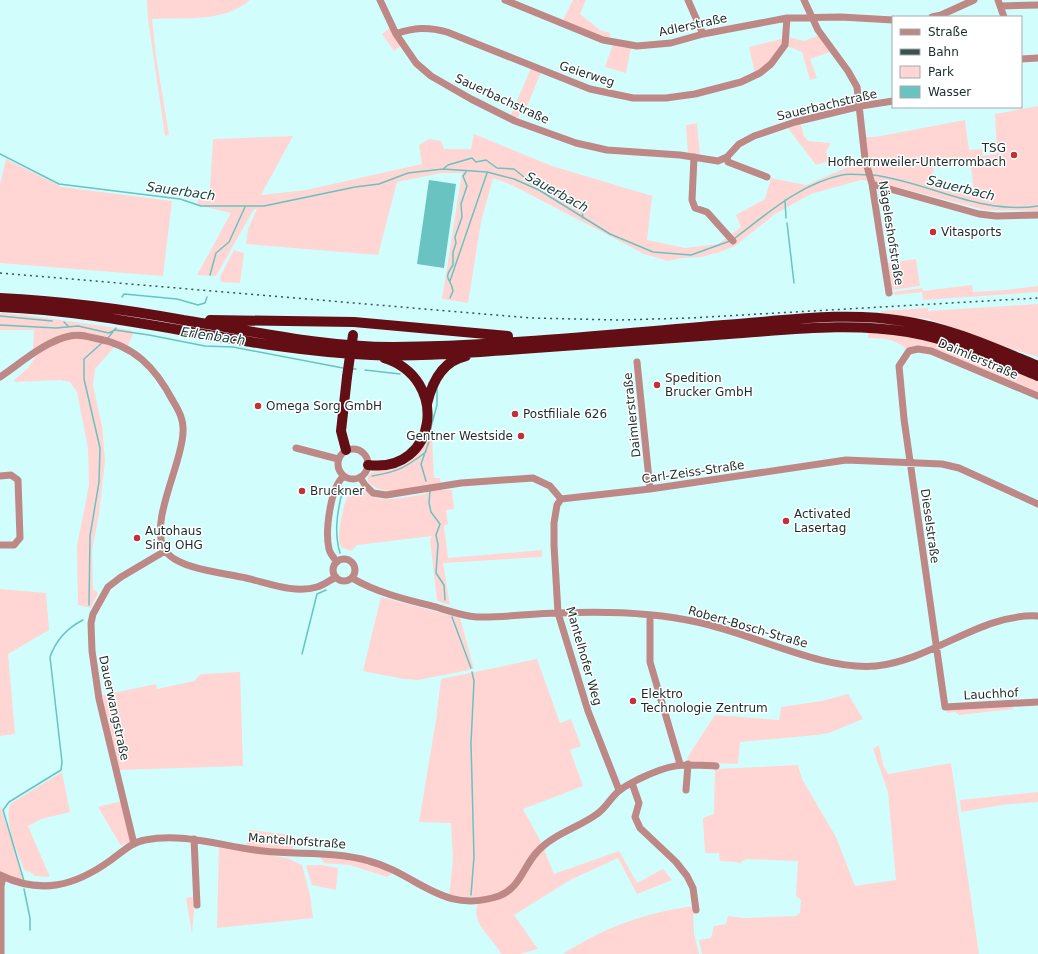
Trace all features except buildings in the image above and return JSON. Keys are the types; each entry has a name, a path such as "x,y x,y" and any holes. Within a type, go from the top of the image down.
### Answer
{"highway":[{"path":"0,298 99,307 344,345 393,346 551,339 765,322 868,317 901,320 949,330 1038,366"},
{"path":"0,307 60,311 298,348 372,355 431,354 571,347 803,329 861,327 909,332 944,340 1038,376"},
{"path":"182,319 354,322 551,339"},
{"path":"346,450 341,431 354,322"},
{"path":"368,465 395,463 411,454 419,445 424,433 427,418 427,406 434,382 442,370 450,362 488,351"},
{"path":"1003,352 1038,360"},
{"path":"372,355 397,362 410,372 420,385 427,406"}],"street":[{"name":"Sauerbachstraße","path":"380,0 396,34 416,63 431,76 471,99 515,120 576,143 607,150 718,160 727,157 739,144 754,136 795,122 861,106 892,101"},
{"name":"Adlerstraße","path":"505,0 603,40 637,46 671,42 703,34 787,18 811,17 892,20"},
{"path":"688,0 703,34"},
{"name":"Nägeleshofstraße","path":"804,0 811,17 836,57 848,71 857,87 861,106 865,159 869,168 872,183 889,293"},
{"path":"937,16 974,0"},
{"path":"1004,16 1000,3 1038,5"},
{"name":"Geierweg","path":"396,34 410,29 432,28 447,32 590,89 633,98 666,98 695,94 741,82 760,73 771,64 785,45 787,18"},
{"path":"1022,59 1038,58"},
{"path":"694,157 692,200 695,208 707,212 732,239"},
{"path":"727,157 728,162 766,177"},
{"path":"872,183 979,214 996,216 1038,215"},
{"path":"0,377 42,348 63,338 83,336 115,342 143,360 161,379 181,415 184,431 169,486 160,529 161,541 165,551 173,559 185,564 298,589 319,587 336,577 334,568 337,562 344,559 351,562 355,568 352,578"},
{"name":"Daimlerstraße","path":"909,351 918,349 932,351 1038,396"},
{"name":"Dieselstraße","path":"909,351 898,366 898,379 945,707"},
{"name":"Daimlerstraße","path":"637,362 650,489"},
{"path":"296,448 338,459"},
{"path":"356,449 366,457 368,465 364,474 360,477 352,479 344,476 338,468 338,459 346,450 356,449"},
{"name":"Carl-Zeiss-Straße","path":"561,499 650,489 846,460 942,464 959,468 1038,504"},
{"path":"0,476 11,475 18,480 20,538 14,545 0,546"},
{"path":"337,562 329,549 328,532 333,493 339,481 344,476"},
{"path":"360,477 373,493 386,496 461,483 533,478 550,486 561,499"},
{"name":"Mantelhofer Weg","path":"561,499 557,505 554,523 558,613 588,711 619,790"},
{"name":"Dauerwangstraße","path":"134,844 99,699 92,651 91,622 93,614 108,587 121,577 165,551"},
{"name":"Robert-Bosch-Straße","path":"336,577 344,581 352,578 361,584 467,616 488,617 558,613 650,615 700,622 815,658 847,665 876,666 913,657 937,648 992,622 1013,617 1038,616"},
{"path":"650,615 650,662 680,764"},
{"name":"Lauchhof","path":"945,707 1038,702"},
{"name":"Mantelhofstraße","path":"2,876 31,886 54,886 81,878 107,863 134,844 144,840 180,838 288,854 348,855 396,870 429,891 446,898 462,900 498,896 511,890 536,852 545,844 598,813 619,790 632,782 663,767 680,764 716,766"},
{"path":"686,790 688,764"},
{"path":"632,782 639,804 635,817 640,828 676,862 687,876 693,888 696,910"},
{"path":"194,839 197,905"},
{"path":"1,954 2,876"}],"green space":[{"path":"147,0 250,0 240,7 216,16 152,19 156,56 169,135 165,136 148,19"},
{"path":"573,0 586,0 580,14 600,30 610,33 610,41 562,22"},
{"path":"391,27 402,45 394,51 382,34"},
{"path":"820,35 830,52 810,59 817,78 810,80 802,52 787,46 788,37 804,41"},
{"path":"785,38 779,53 755,74 749,47"},
{"path":"613,44 631,47 626,73 605,67"},
{"path":"531,68 541,72 526,109 522,108 517,120 510,117"},
{"path":"1038,106 1038,211 985,210 873,181 864,137 875,137 965,120 969,150 982,149 983,156 997,154 995,114","holes":["970,158 974,195 931,181 934,165"]},
{"path":"800,122 804,136 808,141 831,143 826,151 829,161 816,165 787,127"},
{"path":"697,123 700,157 688,155 686,125"},
{"path":"474,134 552,166 652,196 647,240 685,248 718,244 741,227 736,215 765,199 771,178 806,185 864,160 872,181 861,180 811,194 775,214 735,246 720,252 702,257 682,258 668,261 644,254 512,185 493,178 481,222 468,303 442,299 462,173 441,173 397,182 378,255 246,244 248,229 257,209 254,209 216,276 197,275 231,213 197,205 198,199 209,200 213,139 293,136 261,195 306,190 422,164 419,145 429,139 441,141 444,149 471,149"},
{"path":"6,159 62,187 172,201 163,276 0,263 0,184"},
{"path":"234,250 244,253 240,283 221,282 220,277"},
{"path":"916,259 920,286 892,290 888,263"},
{"path":"972,285 973,292 1038,286 1038,292 923,300 922,292 895,295 893,292 922,288 923,291"},
{"path":"1038,304 1038,357 928,319 881,313 881,311 928,308 928,311"},
{"path":"0,313 26,315 131,330 133,335 125,351 116,345 95,369 93,386 102,426 105,461 99,514 92,551 93,589 98,593 91,608 78,605 77,546 89,485 88,449 77,392 70,382 60,380 15,382 14,380 28,368 36,356 33,350 34,330 0,330"},
{"path":"868,329 897,332 965,350 1038,381 1038,396 932,351 909,351 894,341 868,338"},
{"path":"432,437 434,478 440,478 441,490 452,490 454,509 446,510 448,524 444,526 448,558 542,550 542,557 443,563 450,605 437,601 430,539 432,536 357,545 351,551 341,547 339,541 344,505 350,492 354,488 382,499 426,494 426,487 388,491 374,487 368,482 368,476 376,470 395,468 410,460 421,448 426,438"},
{"path":"0,589 46,593 49,630 8,654 15,734 0,736"},
{"path":"381,597 460,618 474,669 418,680 404,679 363,671"},
{"path":"537,659 560,723 571,719 581,746 570,750 583,786 523,809 542,844 509,890 487,897 449,897 453,860 451,823 419,822 436,720 441,679"},
{"path":"240,672 243,766 116,770 99,696 156,684 157,689 194,681 201,674"},
{"path":"848,694 863,719 829,733 740,742 738,764 690,762 687,758 715,715 779,720 781,707 822,701"},
{"path":"1012,705 1013,709 959,715 955,712 947,713 947,709"},
{"path":"879,745 883,765 888,774 951,763 979,954 702,954 699,940 711,938 714,926 726,924 728,916 744,918 796,916 800,913 801,900 796,896 798,861 747,859 742,861 740,864 737,862 720,861 719,853 705,853 703,818 714,814 715,769 798,765 802,779 836,837 855,886 896,880 888,792 873,749"},
{"path":"62,772 70,812 41,819 28,826 50,877 35,876 24,870 12,838 9,821 10,804"},
{"path":"1038,792 1038,802 1001,805 961,812 960,800"},
{"path":"121,801 131,842 128,845 126,843 121,846 98,807"},
{"path":"0,805 21,869 23,884 0,875"},
{"path":"249,830 293,835 293,852 246,848"},
{"path":"219,847 287,858 302,865 310,895 313,918 217,928"},
{"path":"543,847 554,874 619,851 637,883 663,869 672,880 637,894 618,858 570,880 514,915 538,949 520,954 501,954 479,923 476,910 478,903 501,897"},
{"path":"319,855 345,856 394,872 387,877 350,865 324,863"},
{"path":"321,865 338,868 336,890 312,885 306,866"},
{"path":"195,896 192,934 186,898"},
{"path":"693,906 694,934 699,954 563,954 594,936 625,922 675,909"}],"water":[{"path":"429,180 456,184 444,268 417,264"}],"waterway":[{"name":"Sauerbach","path":"0,154 59,184 180,199 201,206 264,206 355,187 379,184 408,173 443,169 487,172 514,179 539,190 610,234 653,252 691,255 730,241"},
{"path":"443,169 448,165 472,158 476,162 486,160 497,168 514,169 524,177 537,179 582,210 583,218"},
{"name":"Erlenbach","path":"450,298 453,291 448,279 448,274 453,265 453,252 456,243 455,237 462,217 461,204 467,186 463,176 466,172"},
{"path":"450,281 487,173"},
{"name":"Sauerbach","path":"735,238 785,200 812,185 845,174 867,175"},
{"name":"Sauerbach","path":"873,175 914,184 975,202 995,206 1016,208 1038,206"},
{"path":"785,200 786,218"},
{"path":"210,275 216,253 229,242 245,207"},
{"path":"787,223 794,283"},
{"path":"122,297 124,294 177,299 198,305 205,303 207,297"},
{"name":"Erlenbach","path":"0,316 52,321"},
{"name":"Erlenbach","path":"64,322 68,326"},
{"name":"Erlenbach","path":"0,325 56,328 78,326 109,333 115,330 205,346 233,347 343,368"},
{"name":"Erlenbach","path":"108,338 116,328"},
{"path":"89,605 90,536 99,482 100,448 84,379 84,359 103,342"},
{"name":"Erlenbach","path":"351,369 356,369"},
{"name":"Erlenbach","path":"365,370 400,374"},
{"path":"426,481 421,464 431,436 431,427 437,405 437,387"},
{"path":"372,476 389,473 401,468 413,462 426,452"},
{"path":"340,553 337,538 337,523 342,493 345,489"},
{"path":"430,491 429,503 431,512 440,524 436,535 438,545 436,573 444,585 445,600"},
{"path":"302,654 317,594 326,590"},
{"path":"452,617 471,668"},
{"path":"24,881 3,810 9,802 61,770 62,762 50,657 55,645 63,635 83,620"},
{"path":"471,895 474,857 471,743 474,681 472,672"},
{"path":"24,889 30,918 30,930"}],"railway":[{"path":"0,273 531,318 619,320 690,318 1038,298"}],"place":[{"name":"TSG Hofherrnweiler-Unterrombach","path":"1014,155"},
{"name":"Vitasports","path":"933,232"},
{"name":"Spedition Brucker GmbH","path":"657,385"},
{"name":"Omega Sorg GmbH","path":"258,406"},
{"name":"Postfiliale 626","path":"515,414"},
{"name":"Gentner Westside","path":"521,436"},
{"name":"Bruckner","path":"302,491"},
{"name":"Activated Lasertag","path":"786,521"},
{"name":"Autohaus Sing OHG","path":"137,538"},
{"name":"Elektro Technologie Zentrum","path":"633,701"}]}
